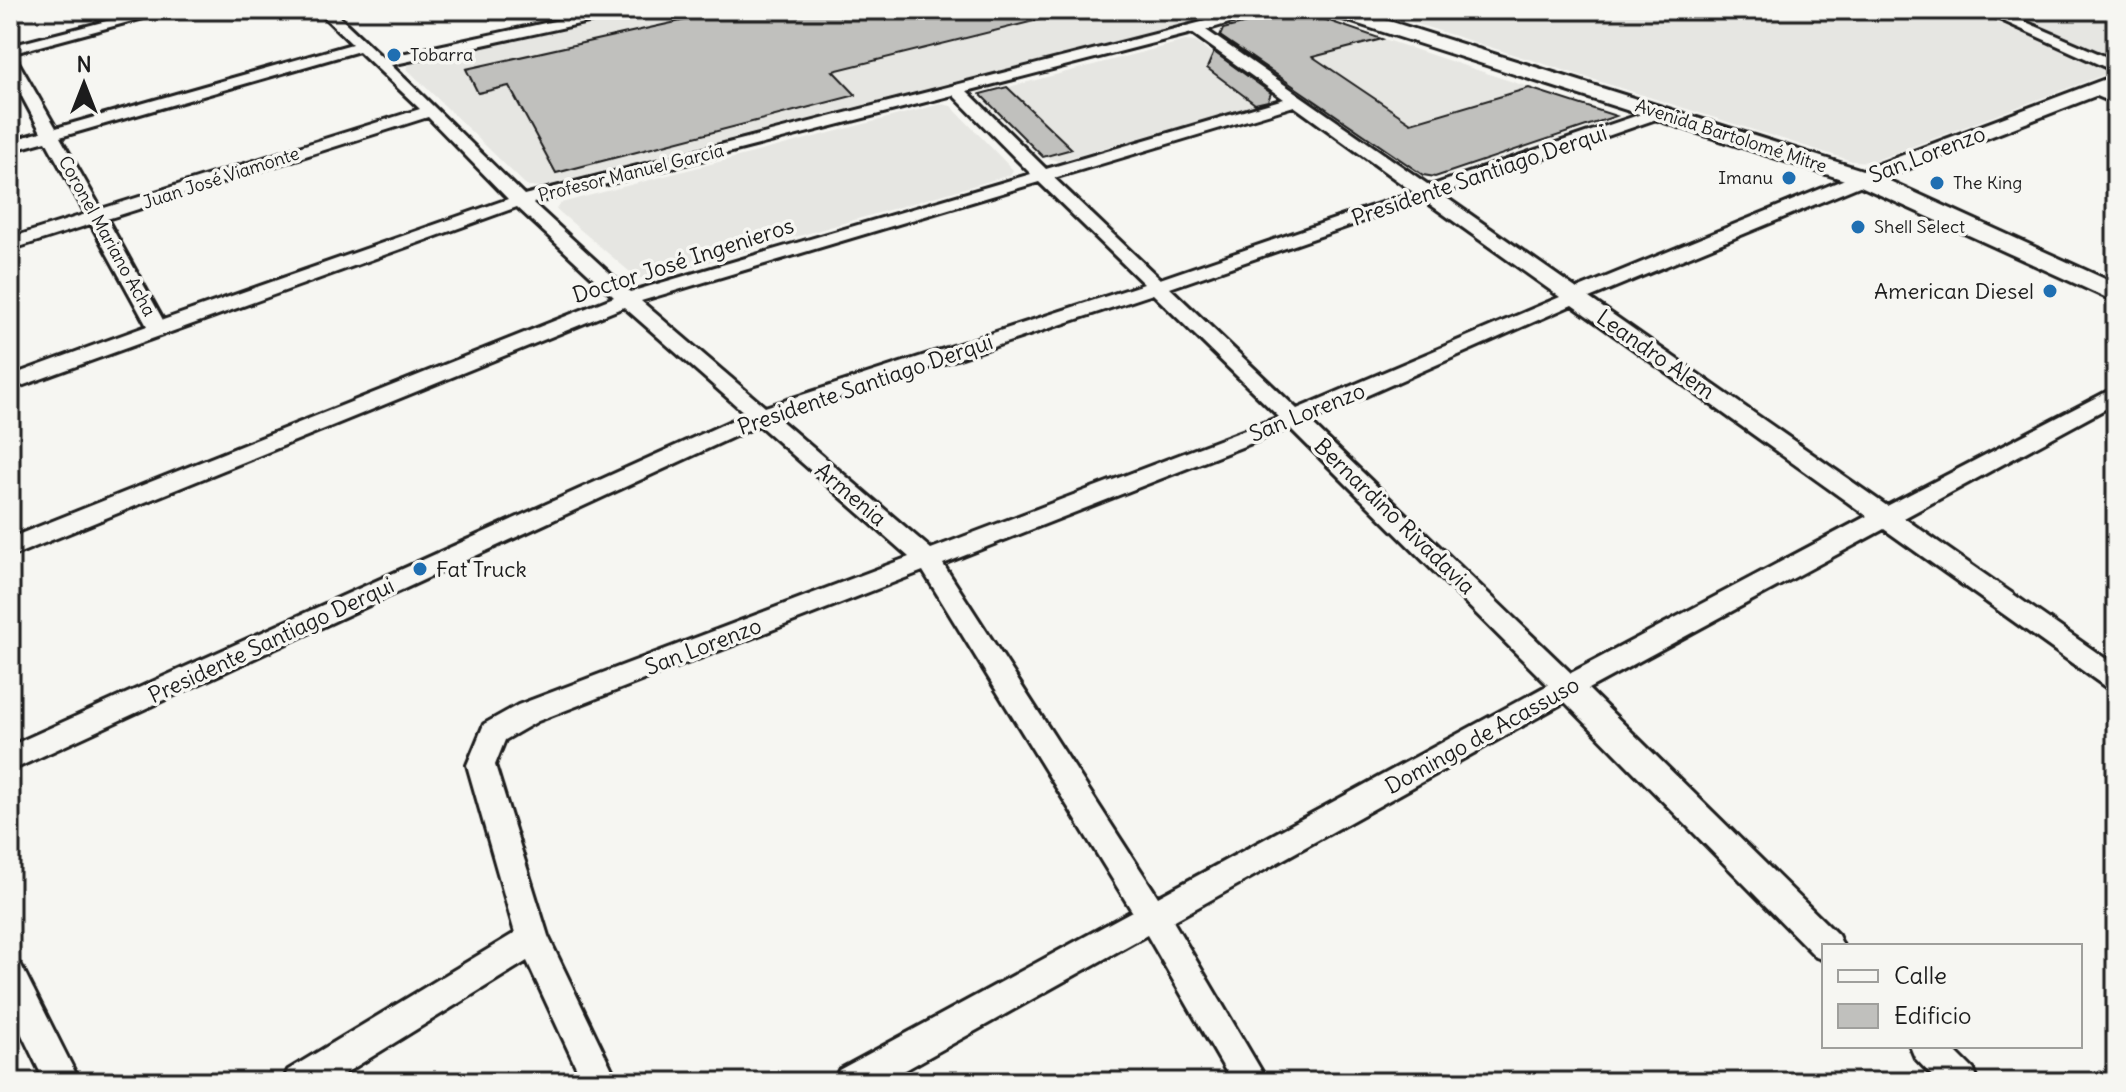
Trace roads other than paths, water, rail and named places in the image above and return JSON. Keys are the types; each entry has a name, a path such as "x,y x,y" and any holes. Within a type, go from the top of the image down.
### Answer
{"main road":[{"name":"Avenida Bartolomé Mitre","path":"1334,10 1863,178 2116,294"}],"street":[{"path":"10,50 166,10"},
{"name":"Armenia","path":"324,10 520,201 627,299 928,560 1153,917 1251,1082"},
{"path":"381,63 625,10"},
{"name":"Profesor Manuel García","path":"10,383 520,201 1266,10"},
{"path":"1986,10 2116,67"},
{"name":"Leandro Alem","path":"1195,29 2116,680"},
{"path":"10,146 362,46"},
{"name":"Coronel Mariano Acha","path":"10,60 158,329"},
{"name":"San Lorenzo","path":"533,940 481,765 494,732 528,713 1294,419 1575,297 1863,178 2116,81"},
{"path":"2095,90 2116,99"},
{"name":"Bernardino Rivadavia","path":"958,91 1042,178 1158,286 1570,686 1825,944"},
{"name":"Doctor José Ingenieros","path":"10,548 627,299 1298,100"},
{"name":"Juan José Viamonte","path":"10,244 431,111"},
{"name":"Presidente Santiago Derqui","path":"10,759 760,416 1158,286 1659,113"},
{"name":"Domingo de Acassuso","path":"851,1082 1570,686 2116,394"},
{"path":"300,1082 533,940 601,1082"},
{"path":"10,976 63,1082"},
{"path":"1929,1048 1962,1082"}],"place":[{"name":"Tobarra","path":"394,55"},
{"name":"Imanu","path":"1789,178"},
{"name":"The King","path":"1937,183"},
{"name":"Shell Select","path":"1858,227"},
{"name":"American Diesel","path":"2050,291"},
{"name":"Fat Truck","path":"420,569"}]}
